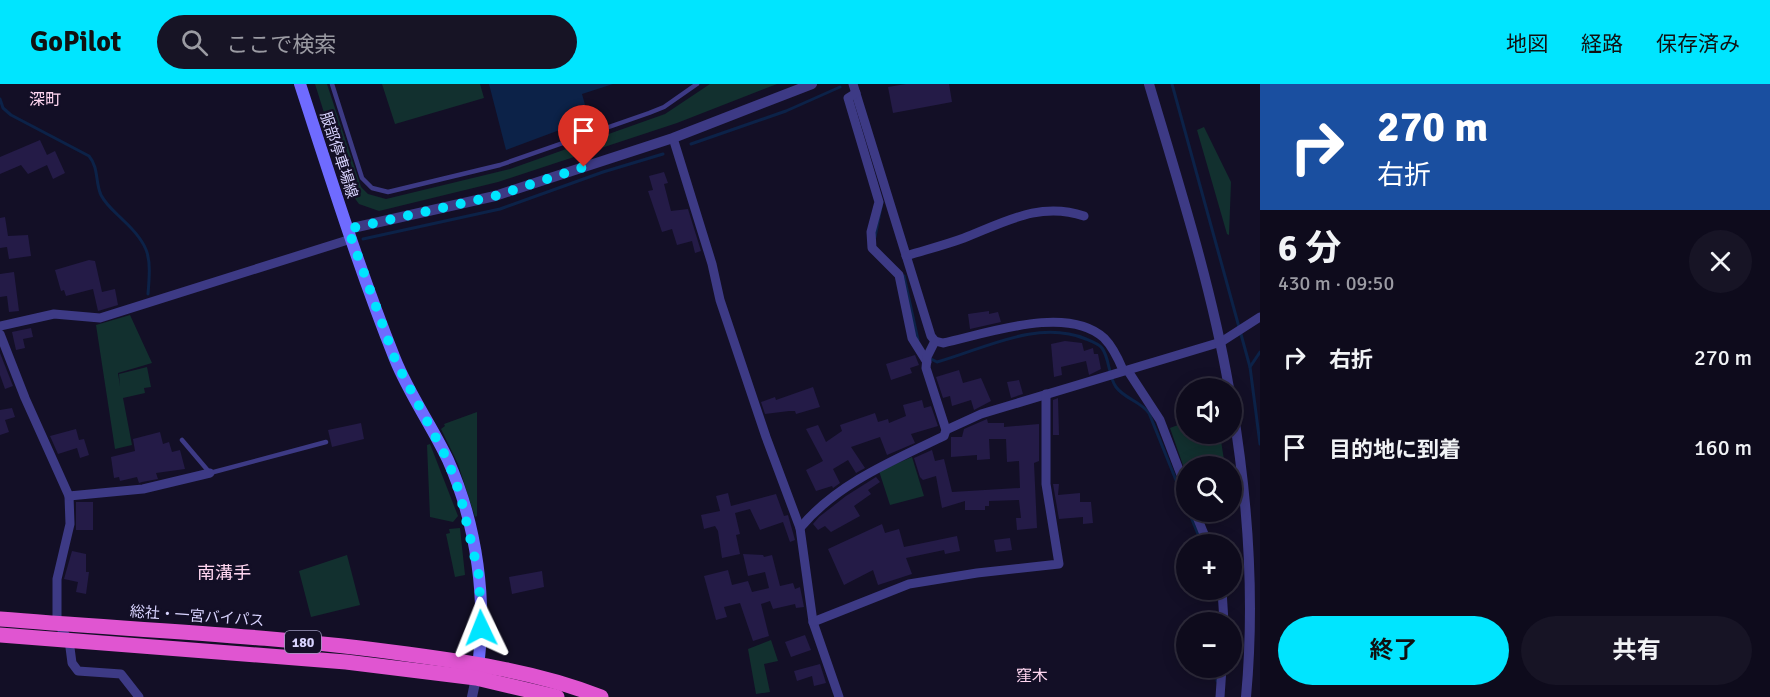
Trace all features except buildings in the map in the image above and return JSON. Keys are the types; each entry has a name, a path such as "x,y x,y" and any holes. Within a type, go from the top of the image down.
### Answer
{"highway":[{"name":"総社・一宮バイパス","path":"0,619 344,645 477,671 557,697"},
{"name":"総社・一宮バイパス","path":"0,635 477,671 557,681 601,697"}],"main road":[{"name":"服部停車場線","path":"300,84 349,234 396,362 448,461 460,494 479,576 477,671"}],"street":[{"path":"0,326 54,314 100,318 349,234 495,196 674,138 812,84"},
{"path":"1149,84 1192,228 1221,342 1227,378"},
{"path":"854,89 882,201 906,256 931,336 935,341 943,343 1032,323 1069,323 1094,330 1114,350 1118,372 1160,420 1176,462"},
{"path":"674,138 712,264 720,300 766,437 800,528 813,622 839,697"},
{"path":"882,201 871,232 872,248 899,276 912,338 928,358"},
{"path":"906,256 967,237 1007,218 1032,212 1059,209 1084,216"},
{"path":"946,430 981,414 1221,342 1260,317"},
{"path":"0,334 25,398 63,476 69,496 70,524 57,579 57,623 69,640 72,663 78,671 121,674 139,697"},
{"path":"800,528 826,503 869,474 944,436 946,430 926,368 935,341"},
{"path":"813,622 909,584 987,571 1059,564 1046,484 1046,394"},
{"path":"1238,444 1243,483 1248,557 1246,697"},
{"path":"69,496 142,489 210,473"},
{"path":"472,697 477,671"},
{"path":"1220,697 1221,678"}],"lane":[{"path":"332,84 362,178 372,188 388,192 500,165 532,154 664,107 698,84"},
{"path":"182,440 210,473 326,442"}],"green space":[{"path":"315,84 327,84 361,187 368,194 386,199 510,169 665,114 710,84 777,84 677,123 498,182 379,211 359,204 348,189"},
{"path":"382,84 480,84 484,98 395,124"},
{"path":"1204,127 1231,182 1229,235 1197,130"},
{"path":"130,315 152,363 118,373 120,386 119,374 147,367 151,387 144,388 145,393 123,398 132,445 115,449 96,325"},
{"path":"477,412 477,516 475,517 458,464 441,429 445,426 444,424"},
{"path":"1176,426 1176,444 1222,444 1223,456 1180,456 1170,428"},
{"path":"430,444 458,516 453,522 430,517 427,445"},
{"path":"912,457 924,496 890,505 879,471"},
{"path":"460,528 465,575 455,577 446,534 450,533 449,529"},
{"path":"347,555 360,605 311,617 299,571"},
{"path":"771,640 778,661 764,664 770,692 756,694 748,649"}],"water":[{"path":"489,84 613,84 582,94 589,119 506,150"}],"waterway":[{"path":"1172,84 1250,367 1260,444"},
{"path":"691,144 786,111 840,87"},
{"path":"0,99 3,108 11,115 89,156 94,165 103,199 144,245 149,261 148,294"},
{"path":"363,239 500,209 603,172 663,154"},
{"path":"875,237 882,202"},
{"path":"904,276 918,340"},
{"path":"929,358 937,362 1011,338 1049,332 1067,334 1097,344 1105,352 1116,387 1149,413 1176,480"},
{"path":"1250,367 1260,352"},
{"path":"1193,522 1198,534"}],"district":[{"name":"深町","path":"45,100"},
{"name":"南溝手","path":"224,573"},
{"name":"窪木","path":"1032,676"}],"route":[{"path":"481,628 479,576 475,548 460,494 448,461 396,362 348,229 495,196 584,167"}]}
